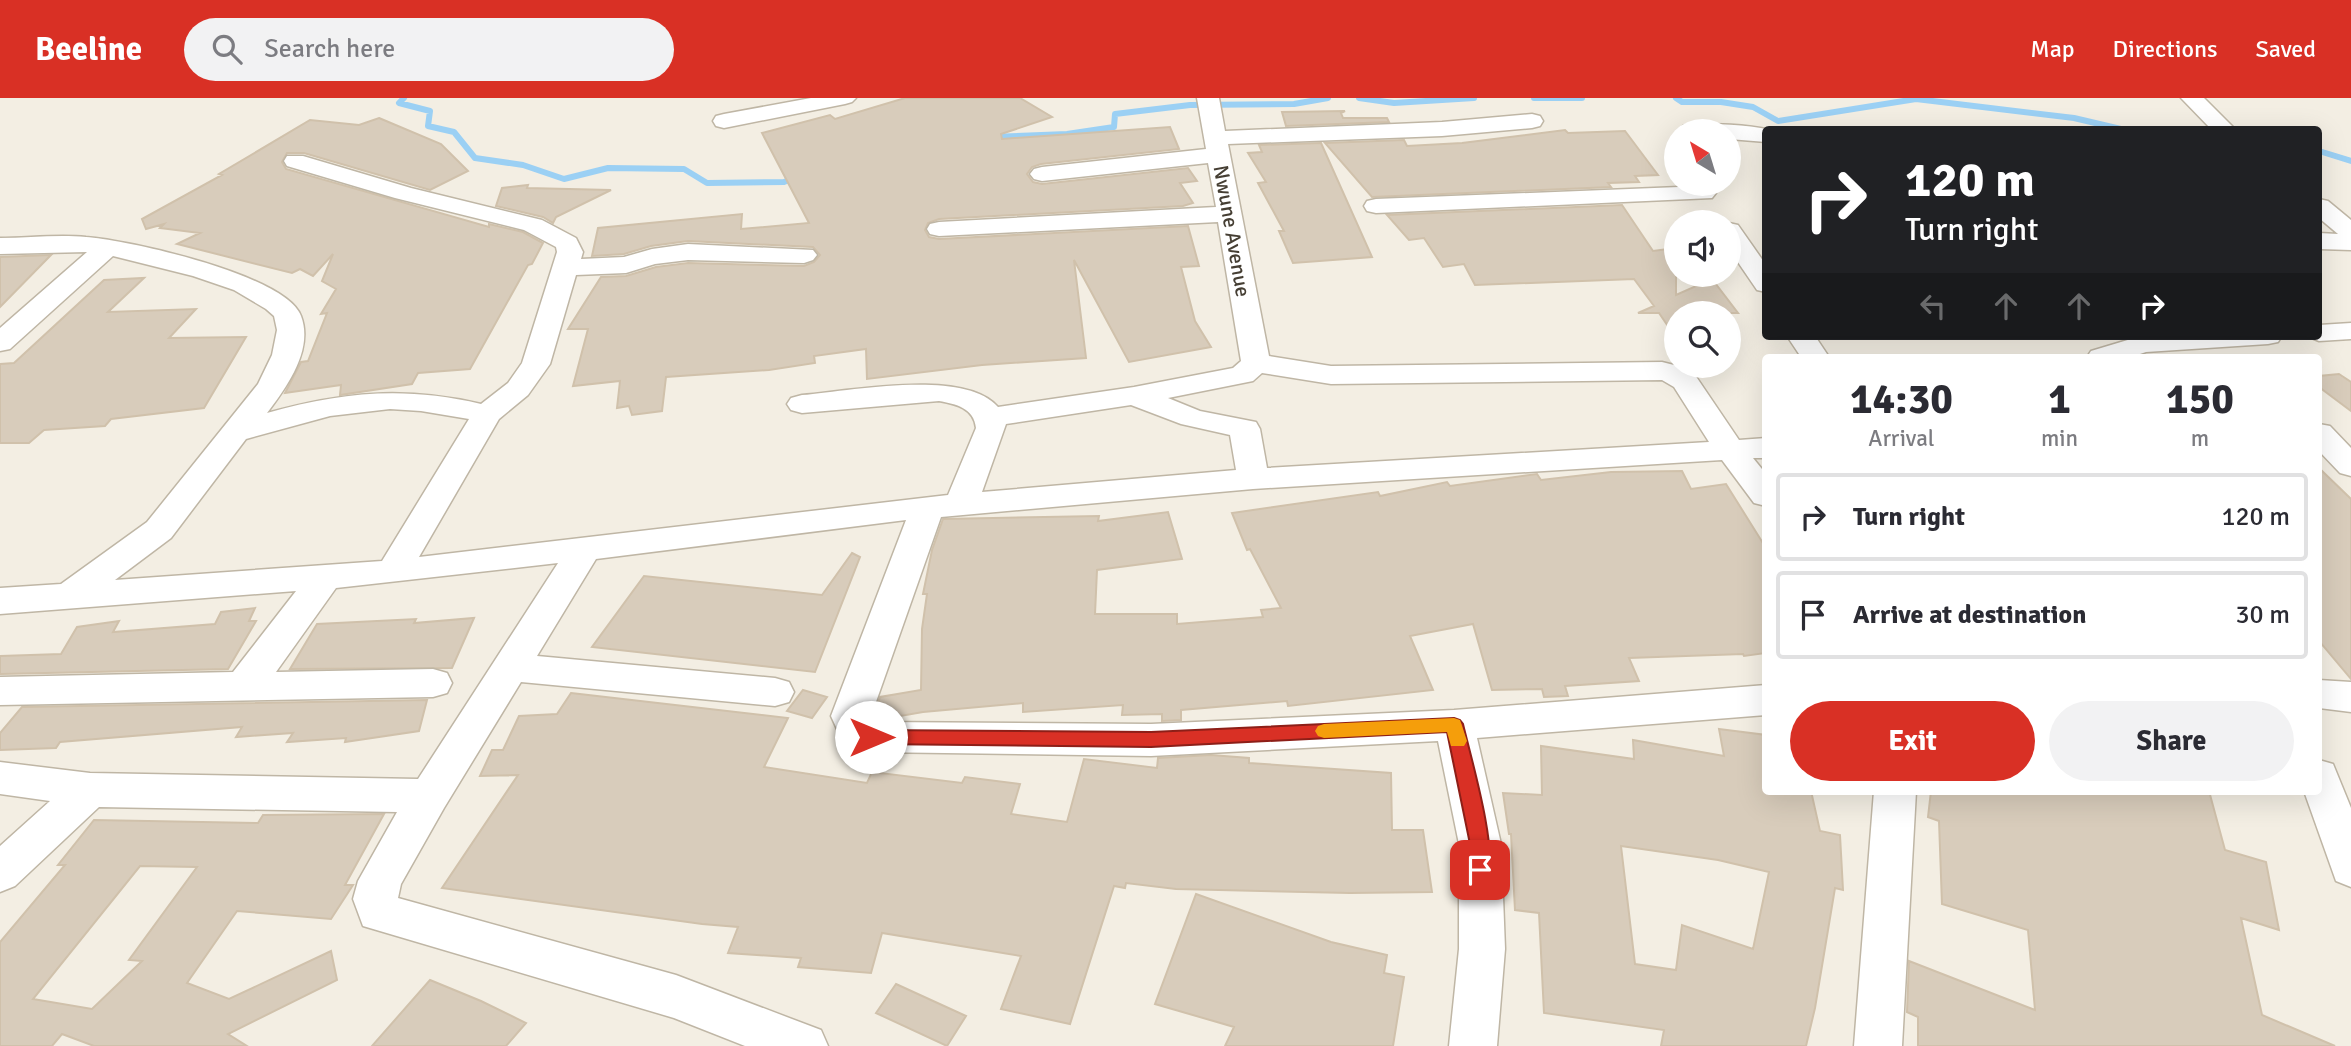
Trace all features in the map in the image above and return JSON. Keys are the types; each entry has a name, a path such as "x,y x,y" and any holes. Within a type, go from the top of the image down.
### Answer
{"street":[{"path":"724,121 845,98"},
{"path":"2192,98 2220,126"},
{"name":"Nwune Avenue","path":"1210,104 1249,369 1245,429 1253,479"},
{"path":"1042,174 1217,146 1532,121"},
{"path":"1741,133 1762,135"},
{"path":"295,160 403,192 533,225 567,243 570,252 536,364 518,389 487,414 393,572"},
{"path":"1377,206 1664,190"},
{"path":"2322,208 2351,232"},
{"path":"939,229 1227,214"},
{"path":"2322,241 2351,242"},
{"path":"0,246 83,244 108,247 202,270 243,284 276,303 287,314 291,330 286,355 272,386 159,530 68,597"},
{"path":"0,343 108,247"},
{"path":"1741,248 1762,278"},
{"path":"565,268 626,265 652,257 688,252 804,255"},
{"path":"2322,333 2351,331"},
{"path":"2111,354 2143,344 2233,348 2256,340"},
{"path":"990,417 1134,396 1249,369 1331,375 1662,371 1676,374 1685,381 1730,450 1762,491"},
{"path":"802,404 939,392 962,396 981,406 990,417 991,428 944,506 851,716 856,729 871,737 1151,740 1454,724 1762,700"},
{"path":"1134,396 1192,418 1245,429"},
{"path":"235,433 294,413 397,399 435,402 487,414"},
{"path":"2322,436 2351,466"},
{"path":"0,601 393,572 944,506 1253,479 1762,448"},
{"path":"157,590 159,530"},
{"path":"584,551 429,796 380,881 375,899 379,912 676,997 804,1046"},
{"path":"246,685 326,578"},
{"path":"511,667 775,692"},
{"path":"0,691 433,683"},
{"path":"2322,694 2351,697"},
{"path":"1454,724 1480,844 1482,949 1473,1046"},
{"path":"0,778 90,790 429,796"},
{"path":"2322,785 2351,868"},
{"path":"0,873 90,790"},
{"path":"1878,1046 1895,795"}],"building":[{"path":"905,98 1020,98 1052,117 1001,134 1002,139 1170,127 1179,149 1041,164 1032,167 1027,174 1033,182 1042,184 1188,168 1197,181 1180,183 1193,203 1183,206 939,219 928,223 925,230 929,237 939,239 1188,226 1199,266 1181,267 1195,321 1211,347 1129,362 1074,260 1086,358 982,365 867,379 866,349 814,356 815,363 769,370 666,377 662,411 632,415 629,406 617,408 620,381 573,386 588,329 568,329 601,277 626,276 656,267 688,263 804,266 814,262 820,255 813,247 688,241 651,246 624,254 592,256 598,228 742,214 741,229 809,223 762,133 830,115 835,119"},
{"path":"1345,111 1341,113 1343,118 1387,118 1389,122 1286,126 1282,112"},
{"path":"379,118 441,144 468,171 430,190 304,153 287,153 282,162 286,169 489,227 489,224 523,232 543,243 470,369 418,373 412,384 340,395 341,385 285,393 301,362 308,361 327,313 321,314 336,289 322,281 333,254 313,276 300,269 292,273 177,244 200,233 160,228 164,224 146,229 142,219 222,175 219,174 310,120 359,125"},
{"path":"1565,130 1568,133 1625,131 1658,175 1635,176 1639,182 1608,183 1611,187 1372,197 1325,143 1404,140 1407,146 1462,143"},
{"path":"1321,143 1372,257 1293,263 1279,231 1284,231 1258,183 1266,182 1248,153 1262,152 1259,145"},
{"path":"528,185 527,188 611,190 556,217 553,223 543,217 496,206 502,188"},
{"path":"1622,205 1653,251 1664,250 1664,287 1676,287 1676,295 1694,287 1718,287 1729,301 1664,301 1664,320 1659,313 1638,313 1654,306 1634,279 1475,285 1464,264 1443,267 1424,238 1409,240 1387,215"},
{"path":"51,255 0,307 0,257"},
{"path":"144,278 108,312 196,309 169,338 246,337 204,408 111,419 105,426 44,430 29,443 0,443 0,364 14,363 104,280"},
{"path":"2339,374 2351,382 2351,411 2322,389 2322,376"},
{"path":"1682,471 1691,489 1726,484 1762,542 1762,654 1629,658 1639,681 1565,686 1568,696 1544,697 1542,689 1492,690 1473,624 1410,636 1433,690 1288,706 1287,701 1181,710 1181,720 1162,721 1162,714 1122,715 1123,705 1023,712 1023,703 923,712 883,719 874,715 880,697 921,690 922,629 927,594 923,594 932,550 943,519 1099,516 1098,521 1168,512 1182,559 1097,570 1095,614 1177,614 1177,624 1263,617 1261,610 1281,608 1250,549 1247,550 1232,513 1378,492 1380,496 1447,482 1450,486 1537,474 1541,480 1611,472"},
{"path":"2322,471 2351,499 2351,679 2322,645"},
{"path":"852,553 860,557 815,672 592,647 644,576 822,595"},
{"path":"255,608 249,621 256,621 228,669 0,674 0,656 61,654 77,627 119,621 113,632 215,624 221,612"},
{"path":"474,618 452,668 290,669 317,624 416,619 414,623"},
{"path":"803,690 827,697 812,718 787,711"},
{"path":"571,693 788,718 764,767 867,783 872,772 962,783 965,777 1020,784 1011,814 1067,822 1084,759 1157,768 1158,758 1211,755 1249,758 1249,763 1391,773 1392,830 1423,830 1432,892 1176,889 1126,883 1125,888 1114,886 1070,1024 1001,1009 1021,956 882,933 871,973 798,967 801,958 728,953 738,927 442,888 518,775 480,776 492,750 503,750 519,716 557,714"},
{"path":"427,700 419,731 345,742 346,738 287,742 293,733 236,737 242,727 60,742 56,748 0,750 0,733 22,707"},
{"path":"1719,729 1762,734 1762,795 1812,795 1820,831 1840,835 1843,890 1835,888 1806,1046 1661,1046 1664,1030 1544,1013 1539,913 1515,910 1511,834 1503,793 1542,795 1541,746 1634,759 1633,740 1724,756","holes":["1621,846 1718,860 1769,872 1753,949 1682,925 1676,970 1635,964"]},
{"path":"1931,795 2210,795 2225,850 2266,862 2279,930 2241,918 2262,1015 2335,1046 1918,1046 1918,1017 1907,1012 1909,961 2035,1010 2028,930 1942,904 1939,821 1928,817"},
{"path":"384,814 345,885 353,885 331,919 237,911 187,983 229,999 331,951 337,980 228,1034 247,1046 94,1046 62,1034 52,1046 0,1046 0,942 65,865 58,865 94,820 258,823 263,815","holes":["140,866 197,867 129,960 142,961 92,1009 33,999"]},
{"path":"1196,894 1331,942 1387,955 1384,973 1404,977 1393,1046 1225,1046 1234,1027 1155,1004"},
{"path":"430,980 526,1023 506,1046 372,1046"},
{"path":"896,984 966,1016 947,1046 876,1013"}],"waterway":[{"path":"404,98 399,103 430,111 428,126 454,132 475,158 523,165 564,179 608,168 684,169 707,183 784,182 797,177"},
{"path":"990,137 1067,134 1114,127 1115,114 1190,105 1294,104 1328,98"},
{"path":"1359,98 1394,103 1474,98"},
{"path":"1534,98 1582,98"},
{"path":"1676,98 1682,102 1721,102 1753,107 1778,121 1916,99 2074,118 2108,126"},
{"path":"2322,152 2351,161"}],"slow traffic":[{"path":"1324,731 1454,724 1457,741"}],"route":[{"path":"871,737 1151,740 1454,724 1480,844 1480,870"}]}
